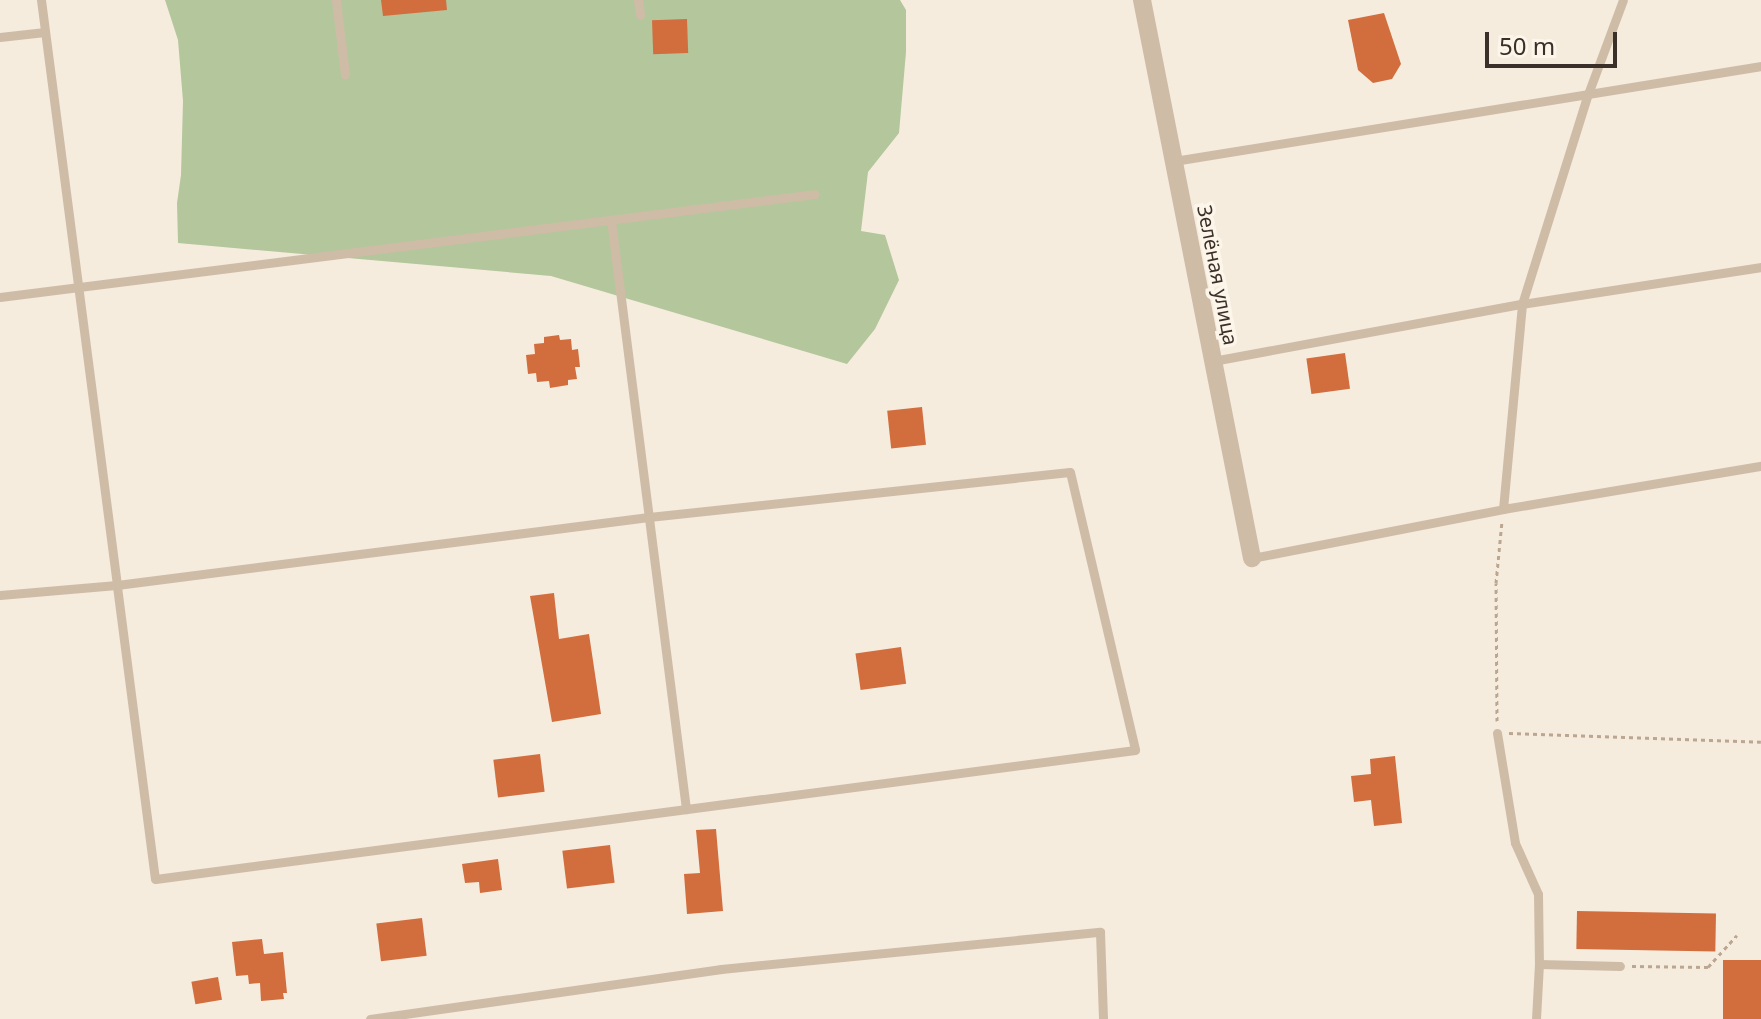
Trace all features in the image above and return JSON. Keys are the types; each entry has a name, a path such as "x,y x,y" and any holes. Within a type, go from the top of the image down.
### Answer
{"street":[{"name":"Зелёная улица","path":"1142,0 1252,558"}],"lane":[{"path":"0,595 117,585 649,517 1070,472 1135,750 155,879 117,585 78,287 41,0"},
{"path":"336,0 345,74"},
{"path":"638,0 640,15"},
{"path":"1503,509 1522,304 1588,94 1623,0"},
{"path":"0,37 45,32"},
{"path":"1174,161 1761,66"},
{"path":"0,297 815,194"},
{"path":"611,220 686,809"},
{"path":"1213,361 1522,304 1761,267"},
{"path":"1252,558 1503,509 1761,466"},
{"path":"1497,733 1515,843 1538,894 1536,1019"},
{"path":"370,1019 721,969 1100,932 1103,1019"},
{"path":"1539,964 1620,966"}],"path":[{"path":"1503,509 1496,583 1497,733 1759,742"},
{"path":"1620,966 1708,967 1737,935"}],"green space":[{"path":"165,0 900,0 906,10 906,52 899,133 868,172 861,231 885,235 899,280 875,329 847,364 551,276 178,243 177,203 183,101 178,40"}],"building":[{"path":"381,0 446,0 447,10 383,16"},
{"path":"1384,13 1401,64 1392,79 1373,83 1358,70 1348,20"},
{"path":"687,19 688,53 653,54 652,20"},
{"path":"559,335 560,340 571,339 572,350 578,349 580,367 575,367 577,379 568,380 568,385 550,388 549,381 537,382 536,373 528,374 526,355 535,354 534,344 544,343 544,337"},
{"path":"1345,353 1350,389 1311,394 1306,358"},
{"path":"922,407 926,445 891,448 887,411"},
{"path":"554,593 559,639 589,634 601,714 552,722 530,596"},
{"path":"901,647 906,684 861,690 855,653"},
{"path":"540,754 545,792 498,797 493,760"},
{"path":"1395,756 1402,823 1374,826 1371,800 1354,802 1351,776 1371,774 1370,759"},
{"path":"716,829 723,911 687,914 684,874 700,873 696,830"},
{"path":"610,845 615,883 567,889 562,851"},
{"path":"498,859 502,890 480,893 479,882 465,883 462,864"},
{"path":"1577,911 1716,913 1715,951 1576,949"},
{"path":"422,918 427,956 381,961 376,924"},
{"path":"262,939 264,954 283,952 287,993 283,993 284,999 261,1001 260,983 249,984 248,975 236,976 232,942"},
{"path":"1723,960 1761,960 1761,1019 1723,1019"},
{"path":"218,977 222,1000 195,1004 191,982"}]}
